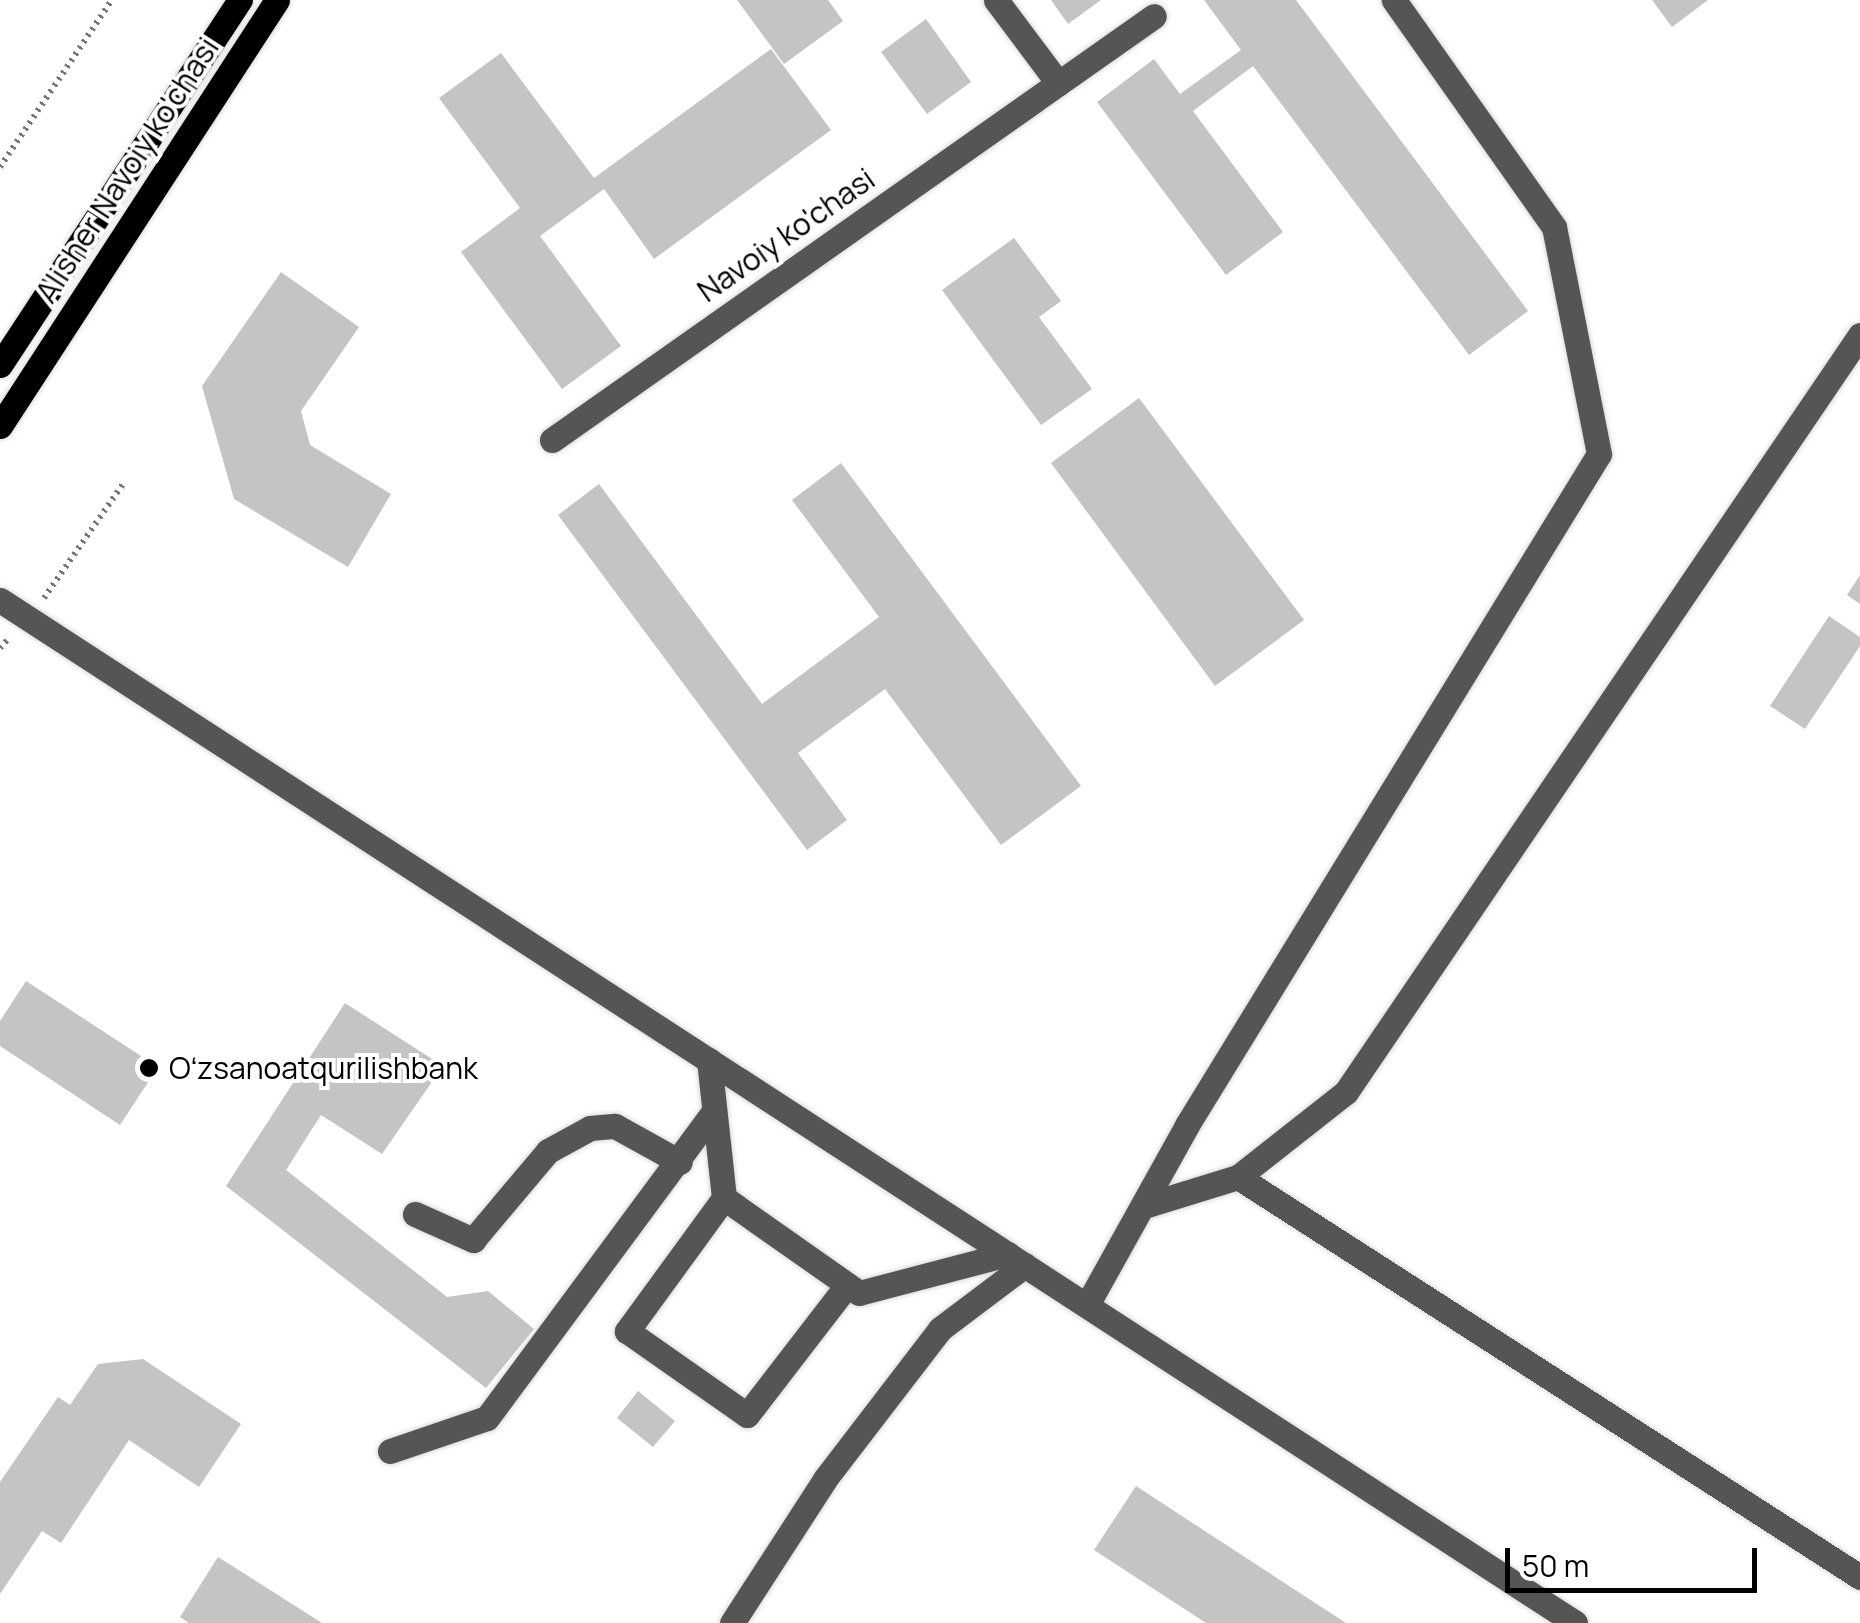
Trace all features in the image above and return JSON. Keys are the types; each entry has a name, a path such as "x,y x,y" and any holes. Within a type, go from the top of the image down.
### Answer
{"main road":[{"name":"Alisher Navoiy ko'chasi","path":"0,365 240,0"},
{"name":"Alisher Navoiy ko'chasi","path":"0,426 277,0"}],"street":[{"path":"996,0 1058,83"},
{"path":"1087,1305 1147,1206 1187,1125 1600,454 1554,227 1394,0"},
{"name":"Navoiy ko'chasi","path":"552,440 1154,16"},
{"path":"1147,1206 1238,1177 1346,1092 1860,336"},
{"path":"0,600 1575,1623"},
{"path":"708,1060 724,1198 627,1331 748,1415 847,1285"},
{"path":"390,1451 487,1418 714,1111"},
{"path":"416,1214 474,1240 548,1152 590,1128 615,1126 680,1162"},
{"path":"1238,1177 1860,1577"},
{"path":"724,1198 859,1293 1016,1259"},
{"path":"732,1623 825,1479 940,1330 1016,1259"}],"path":[{"path":"0,167 112,0"},
{"path":"0,648 29,619 123,484"}],"building":[{"path":"737,0 828,0 843,21 784,64"},
{"path":"1051,0 1101,0 1068,24"},
{"path":"1204,0 1296,0 1528,311 1469,355 1253,66 1193,111 1283,232 1226,275 1097,102 1154,59 1180,94 1241,50"},
{"path":"1652,0 1708,0 1672,27"},
{"path":"926,19 971,82 927,114 881,52"},
{"path":"771,49 831,130 654,259 604,189 540,236 621,346 562,389 461,252 520,208 439,98 501,53 594,178"},
{"path":"1014,238 1061,301 1039,317 1092,389 1041,425 942,290"},
{"path":"281,272 359,327 301,411 310,445 391,494 348,567 234,499 202,386"},
{"path":"1139,398 1304,620 1215,686 1051,463"},
{"path":"841,463 1081,786 1001,845 885,689 798,753 847,820 807,850 558,515 599,484 762,704 879,617 792,500"},
{"path":"1860,575 1860,604 1847,595"},
{"path":"1829,616 1860,637 1860,646 1805,729 1770,706"},
{"path":"26,981 158,1067 120,1125 0,1046 0,1021"},
{"path":"345,1003 443,1066 382,1154 321,1115 286,1170 447,1297 488,1291 534,1329 486,1388 226,1186"},
{"path":"143,1359 241,1424 199,1487 129,1440 61,1543 42,1531 0,1594 0,1482 58,1397 70,1405 98,1364"},
{"path":"638,1391 675,1421 653,1447 617,1418"},
{"path":"1136,1486 1346,1623 1206,1623 1094,1550"},
{"path":"218,1557 322,1623 189,1623 180,1617"}],"place":[{"name":"Oʻzsanoatqurilishbank","path":"149,1068"}]}
